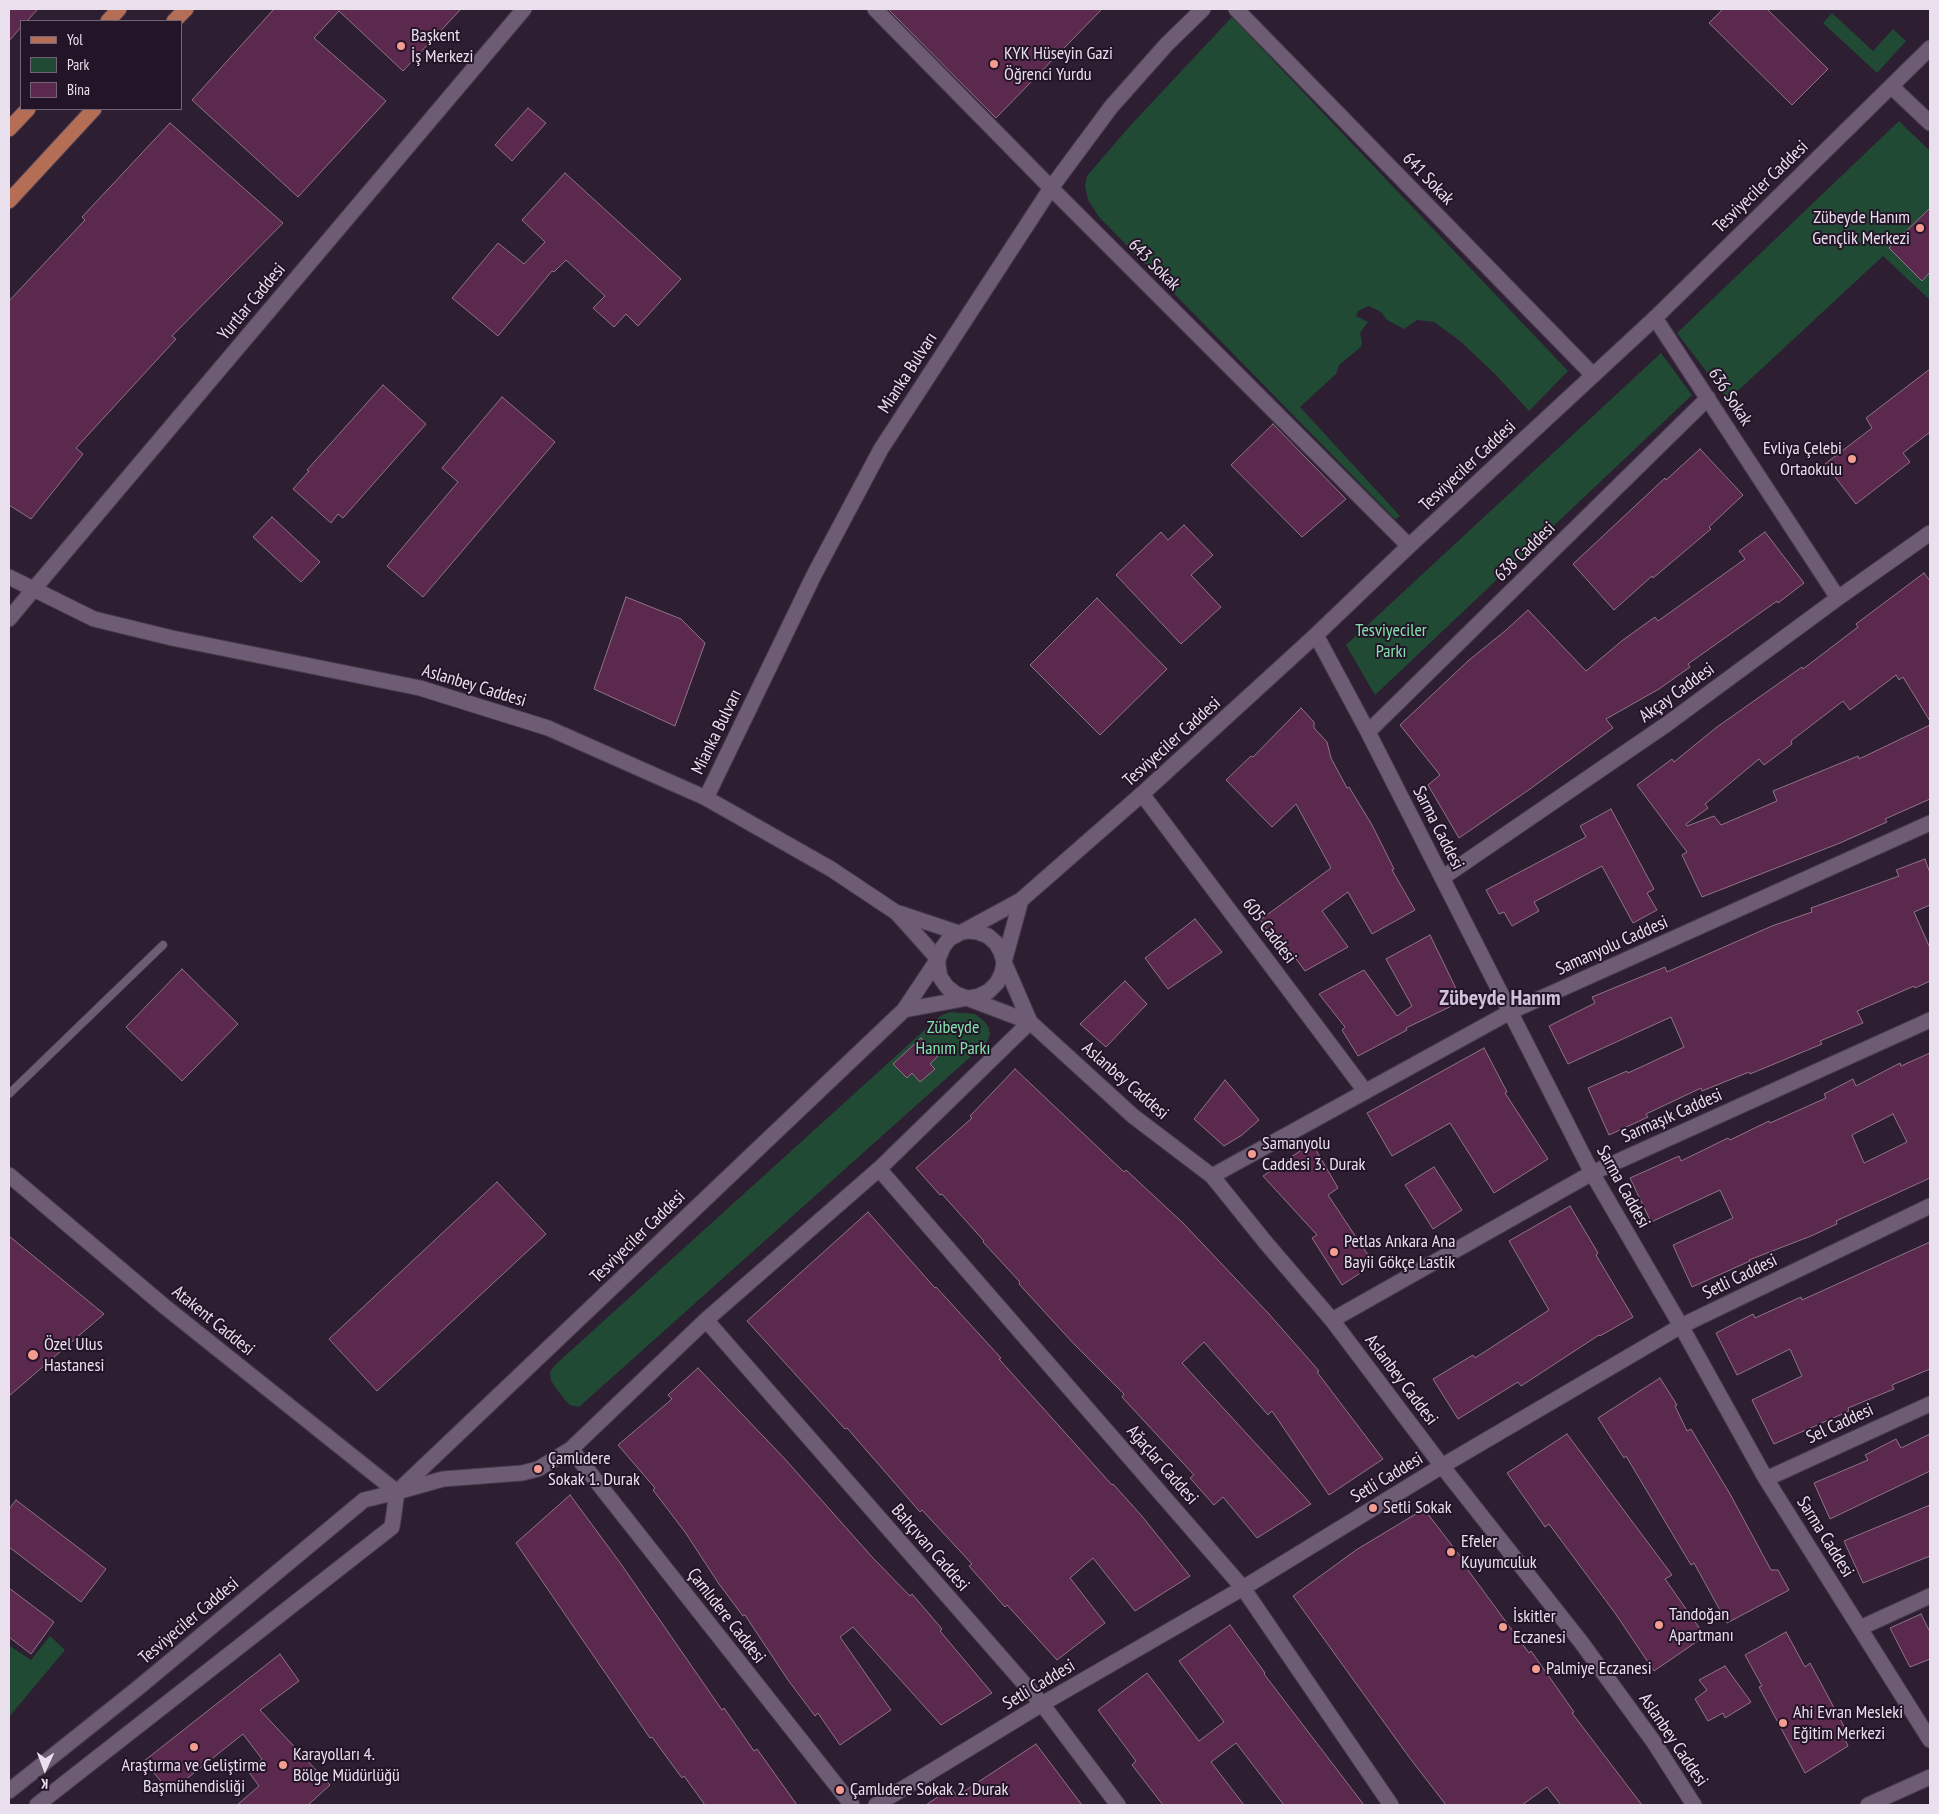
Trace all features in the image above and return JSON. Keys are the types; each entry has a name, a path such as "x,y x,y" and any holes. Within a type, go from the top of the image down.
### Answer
{"main road":[{"path":"109,20 119,9"},
{"path":"175,20 186,9"},
{"path":"9,130 27,110"},
{"path":"9,201 93,110"}],"street":[{"name":"Yurtlar Caddesi","path":"9,619 524,9"},
{"name":"643 Sokak","path":"874,9 1409,546"},
{"name":"Mianka Bulvarı","path":"706,798 814,576 881,449 1051,188 1111,107 1167,44 1203,9"},
{"name":"641 Sokak","path":"1236,9 1593,375"},
{"name":"Tesviyeciler Caddesi","path":"959,933 1021,900 1142,794 1316,635 1655,318 1930,48"},
{"path":"1892,87 1930,123"},
{"name":"636 Sokak","path":"1655,318 1838,598"},
{"name":"638 Caddesi","path":"1368,732 1708,398"},
{"name":"Akçay Caddesi","path":"1442,878 1666,724 1930,533"},
{"name":"Aslanbey Caddesi","path":"9,577 94,619 172,638 420,688 548,728 706,798 831,869 897,913"},
{"name":"Sarma Caddesi","path":"1316,635 1368,732 1592,1172 1766,1479 1930,1740"},
{"name":"605 Caddesi","path":"1142,794 1365,1091"},
{"name":"Samanyolu Caddesi","path":"1212,1176 1510,1012 1930,823"},
{"path":"904,1010 979,996 989,991 997,983 1002,973 1021,900"},
{"path":"897,913 959,933"},
{"path":"897,913 938,959"},
{"path":"968,931 988,936 996,943 1030,1022 956,994 947,987 940,977 938,959 942,947 949,939 959,933 968,931"},
{"name":"Tesviyeciler Caddesi","path":"9,1791 138,1688 364,1500 397,1492 904,1010 938,959"},
{"name":"Sarmaşık Caddesi","path":"1332,1320 1592,1172 1930,1020"},
{"name":"Aslanbey Caddesi","path":"1030,1022 1133,1116 1212,1176 1332,1320 1442,1466 1581,1642 1653,1741 1694,1805"},
{"path":"37,1805 392,1527 397,1492 443,1479 522,1473 538,1469 571,1449 706,1320 879,1169 1030,1022"},
{"name":"Ağaçlar Caddesi","path":"879,1169 1244,1588 1391,1805"},
{"name":"Atakent Caddesi","path":"9,1174 164,1306 397,1492"},
{"name":"Setli Caddesi","path":"876,1805 1042,1704 1244,1588 1442,1466 1681,1326 1930,1206"},
{"name":"Bahçıvan Caddesi","path":"706,1320 1042,1704 1118,1805"},
{"name":"Sel Caddesi","path":"1766,1479 1930,1404"},
{"name":"Çamlıdere Caddesi","path":"571,1449 852,1805"},
{"path":"1860,1628 1930,1596"},
{"path":"1868,1805 1930,1777"}],"lane":[{"path":"9,1094 163,945"}],"green space":[{"path":"1832,13 1873,51 1893,29 1906,41 1877,73 1823,23"},
{"path":"1232,17 1568,371 1529,411 1496,375 1460,341 1434,322 1417,320 1404,329 1387,320 1381,312 1369,306 1358,311 1356,316 1368,322 1360,333 1361,347 1339,365 1336,374 1300,407 1400,516 1395,519 1099,217 1088,200 1085,186 1087,176 1129,127"},
{"path":"1899,121 1930,151 1930,300 1883,256 1728,400 1677,333"},
{"name":"Tesviyeciler Parkı","path":"1661,353 1692,395 1375,695 1346,645"},
{"name":"Zübeyde Hanım Parkı","path":"950,1012 975,1014 984,1021 989,1028 990,1034 987,1042 579,1407 570,1405 551,1381 550,1372 555,1365 940,1016"},
{"path":"50,1636 65,1650 9,1717 9,1647 31,1660"}],"building":[{"path":"9,9 38,9 28,20 20,20 20,28 9,41"},
{"path":"274,9 461,9 403,71 339,11 314,38 386,101 298,197 192,100"},
{"name":"KYK Hüseyin Gazi Öğrenci Yurdu","path":"888,9 1102,9 996,118"},
{"path":"1723,9 1767,9 1828,69 1792,105 1709,23"},
{"path":"528,108 546,123 512,161 495,145"},
{"path":"170,123 283,223 172,336 176,339 76,448 83,454 31,519 9,505 9,301 85,220 82,217"},
{"path":"565,173 681,279 638,326 626,314 614,327 593,308 605,296 566,260 554,272 552,271 498,336 452,298 498,243 524,264 545,242 522,220"},
{"name":"Zübeyde Hanım Gençlik Merkezi","path":"1930,208 1930,272 1922,281 1889,248"},
{"path":"1930,369 1930,432 1903,453 1910,462 1856,504 1825,464 1872,428 1866,418"},
{"path":"383,385 426,424 343,518 338,514 331,523 293,489 309,471 307,470"},
{"path":"502,397 555,442 423,597 387,566 458,482 442,468"},
{"path":"1273,424 1346,499 1302,537 1231,465"},
{"path":"1700,449 1743,495 1709,527 1711,529 1653,578 1652,576 1614,610 1573,564 1665,478 1666,480"},
{"path":"272,517 320,562 301,582 253,537"},
{"path":"1184,525 1213,555 1191,575 1221,607 1181,644 1116,575 1161,532 1168,540"},
{"path":"1765,532 1804,583 1778,603 1777,601 1688,664 1690,667 1659,689 1606,719 1613,728 1459,838 1428,785 1440,775 1400,725 1468,661 1528,610 1586,671 1623,640 1655,617 1658,621 1745,559 1739,551"},
{"path":"1924,573 1930,581 1930,721 1903,677 1899,680 1896,675 1850,710 1843,701 1791,741 1792,744 1764,765 1759,759 1705,804 1708,808 1686,824 1687,826 1714,816 1721,825 1777,801 1773,791 1858,756 1859,759 1930,725 1930,799 1885,819 1887,822 1840,843 1702,897 1682,855 1687,852 1637,785 1672,759 1674,762 1717,727 1802,667 1803,669 1858,627 1856,624"},
{"path":"626,597 681,619 705,643 675,726 594,689"},
{"path":"1097,598 1167,669 1100,735 1030,665"},
{"path":"1301,708 1314,722 1314,728 1327,742 1331,758 1347,788 1349,787 1372,825 1394,869 1392,870 1415,910 1372,934 1348,892 1322,911 1348,947 1305,971 1282,940 1277,943 1260,920 1331,868 1296,804 1272,827 1226,780 1251,756 1253,757"},
{"path":"1611,809 1654,889 1647,893 1657,910 1633,923 1602,866 1534,902 1539,911 1512,926 1504,912 1499,914 1486,890 1586,837 1580,826"},
{"path":"1925,859 1930,873 1930,905 1914,912 1930,948 1930,981 1857,1011 1863,1023 1820,1041 1822,1044 1750,1074 1749,1072 1702,1091 1701,1088 1646,1114 1648,1117 1609,1135 1588,1088 1627,1071 1628,1073 1684,1047 1671,1017 1568,1064 1549,1026 1595,1003 1592,997 1665,967 1667,972 1772,926 1812,912 1811,908 1899,876 1896,870"},
{"path":"1195,919 1222,952 1168,989 1145,958"},
{"path":"1430,935 1462,1001 1406,1028 1407,1030 1358,1056 1342,1030 1345,1027 1319,994 1364,970 1397,1016 1412,1006 1386,959"},
{"path":"182,969 238,1024 182,1081 126,1027"},
{"path":"1125,981 1147,1004 1106,1047 1080,1024"},
{"path":"921,1038 938,1056 930,1064 935,1069 920,1082 912,1073 907,1078 893,1064"},
{"path":"1484,1048 1507,1092 1505,1093 1548,1159 1494,1193 1450,1123 1392,1156 1367,1113"},
{"path":"1930,1053 1930,1178 1836,1221 1837,1224 1811,1236 1749,1260 1692,1287 1673,1245 1733,1218 1720,1190 1651,1222 1630,1178 1679,1156 1681,1161 1728,1138 1730,1140 1769,1121 1770,1123 1826,1098 1824,1094 1853,1079 1856,1086 1900,1063 1901,1066","holes":["1893,1114 1907,1142 1864,1163 1852,1135"]},
{"path":"1015,1069 1124,1172 1126,1170 1183,1223 1269,1314 1319,1371 1317,1372 1383,1459 1329,1495 1272,1411 1268,1415 1204,1342 1182,1363 1311,1504 1257,1538 1223,1497 1214,1505 1190,1478 1194,1475 1122,1397 1124,1394 1073,1343 1019,1284 1020,1282 942,1194 940,1195 916,1168 972,1118 970,1116"},
{"path":"1225,1080 1259,1120 1242,1135 1224,1146 1194,1119"},
{"path":"1312,1143 1338,1188 1328,1195 1374,1264 1342,1285 1312,1238 1317,1235 1263,1176"},
{"path":"1434,1167 1462,1210 1433,1229 1405,1185"},
{"path":"497,1182 546,1234 377,1391 329,1339"},
{"path":"1570,1206 1598,1253 1596,1255 1633,1317 1599,1335 1521,1386 1518,1382 1458,1419 1433,1379 1473,1355 1475,1358 1549,1310 1509,1241"},
{"path":"868,1212 1141,1515 1190,1576 1135,1611 1093,1558 1070,1578 1105,1623 1057,1660 1007,1605 1005,1607 969,1566 972,1564 922,1510 920,1512 847,1428 845,1429 747,1321"},
{"name":"Özel Ulus Hastanesi","path":"9,1236 104,1314 9,1396"},
{"path":"1930,1242 1930,1369 1892,1385 1894,1389 1848,1408 1849,1411 1774,1444 1752,1400 1802,1376 1790,1349 1737,1375 1716,1333 1753,1314 1755,1318 1801,1297 1802,1300"},
{"path":"698,1368 784,1458 873,1558 910,1596 912,1594 992,1693 941,1725 853,1627 840,1637 891,1710 840,1745 818,1713 815,1716 788,1680 745,1615 743,1616 719,1584 685,1532 653,1490 655,1488 618,1445 672,1399 668,1395"},
{"path":"1660,1378 1677,1405 1675,1406 1687,1431 1691,1429 1730,1494 1771,1570 1778,1570 1789,1590 1727,1623 1694,1563 1691,1565 1626,1456 1624,1458 1598,1418"},
{"path":"1567,1434 1672,1575 1665,1579 1705,1636 1654,1671 1615,1613 1549,1524 1545,1527 1507,1473"},
{"path":"1930,1434 1930,1471 1830,1519 1814,1483 1868,1460 1865,1455 1896,1439 1901,1448"},
{"path":"570,1495 621,1564 722,1710 724,1708 754,1751 757,1749 797,1805 705,1805 684,1776 682,1778 652,1737 650,1738 516,1543"},
{"path":"16,1500 106,1569 81,1602 9,1547 9,1509"},
{"path":"1930,1505 1930,1556 1863,1583 1844,1541"},
{"path":"1424,1509 1467,1565 1465,1566 1529,1653 1531,1651 1574,1712 1572,1713 1642,1805 1561,1805 1547,1787 1522,1805 1446,1805 1409,1757 1293,1596 1356,1550"},
{"path":"9,1588 54,1622 31,1654 9,1637"},
{"path":"1921,1614 1930,1632 1930,1659 1910,1667 1890,1628"},
{"path":"1230,1625 1264,1674 1364,1805 1284,1805 1236,1743 1211,1762 1244,1805 1163,1805 1132,1765 1136,1761 1098,1710 1147,1673 1199,1741 1224,1722 1179,1661"},
{"path":"1786,1632 1805,1667 1810,1663 1846,1730 1842,1733 1848,1746 1805,1773 1759,1687 1762,1686 1745,1655"},
{"path":"280,1654 299,1681 260,1710 330,1785 308,1805 237,1805 259,1786 248,1771 262,1759 243,1734 170,1792 144,1761"},
{"path":"1725,1666 1751,1702 1725,1718 1723,1713 1708,1721 1695,1699 1707,1690 1699,1680"},
{"path":"1036,1744 1082,1805 926,1805 951,1788 957,1796"}],"place":[{"name":"Başkent İş Merkezi","path":"401,46"},
{"name":"KYK Hüseyin Gazi Öğrenci Yurdu","path":"994,64"},
{"name":"Zübeyde Hanım Gençlik Merkezi","path":"1920,228"},
{"name":"Evliya Çelebi Ortaokulu","path":"1852,459"},
{"name":"Samanyolu Caddesi 3. Durak","path":"1252,1154"},
{"name":"Petlas Ankara Ana Bayii Gökçe Lastik","path":"1334,1252"},
{"name":"Özel Ulus Hastanesi","path":"33,1355"},
{"name":"Çamlıdere Sokak 1. Durak","path":"538,1469"},
{"name":"Setli Sokak","path":"1373,1508"},
{"name":"Efeler Kuyumculuk","path":"1451,1552"},
{"name":"Tandoğan Apartmanı","path":"1659,1625"},
{"name":"İskitler Eczanesi","path":"1503,1627"},
{"name":"Palmiye Eczanesi","path":"1536,1669"},
{"name":"Ahi Evran Mesleki Eğitim Merkezi","path":"1783,1723"},
{"name":"Araştırma ve Geliştirme Başmühendisliği","path":"194,1747"},
{"name":"Karayolları 4. Bölge Müdürlüğü","path":"283,1765"},
{"name":"Çamlıdere Sokak 2. Durak","path":"840,1790"}],"district":[{"name":"Zübeyde Hanım","path":"1500,999"}]}
